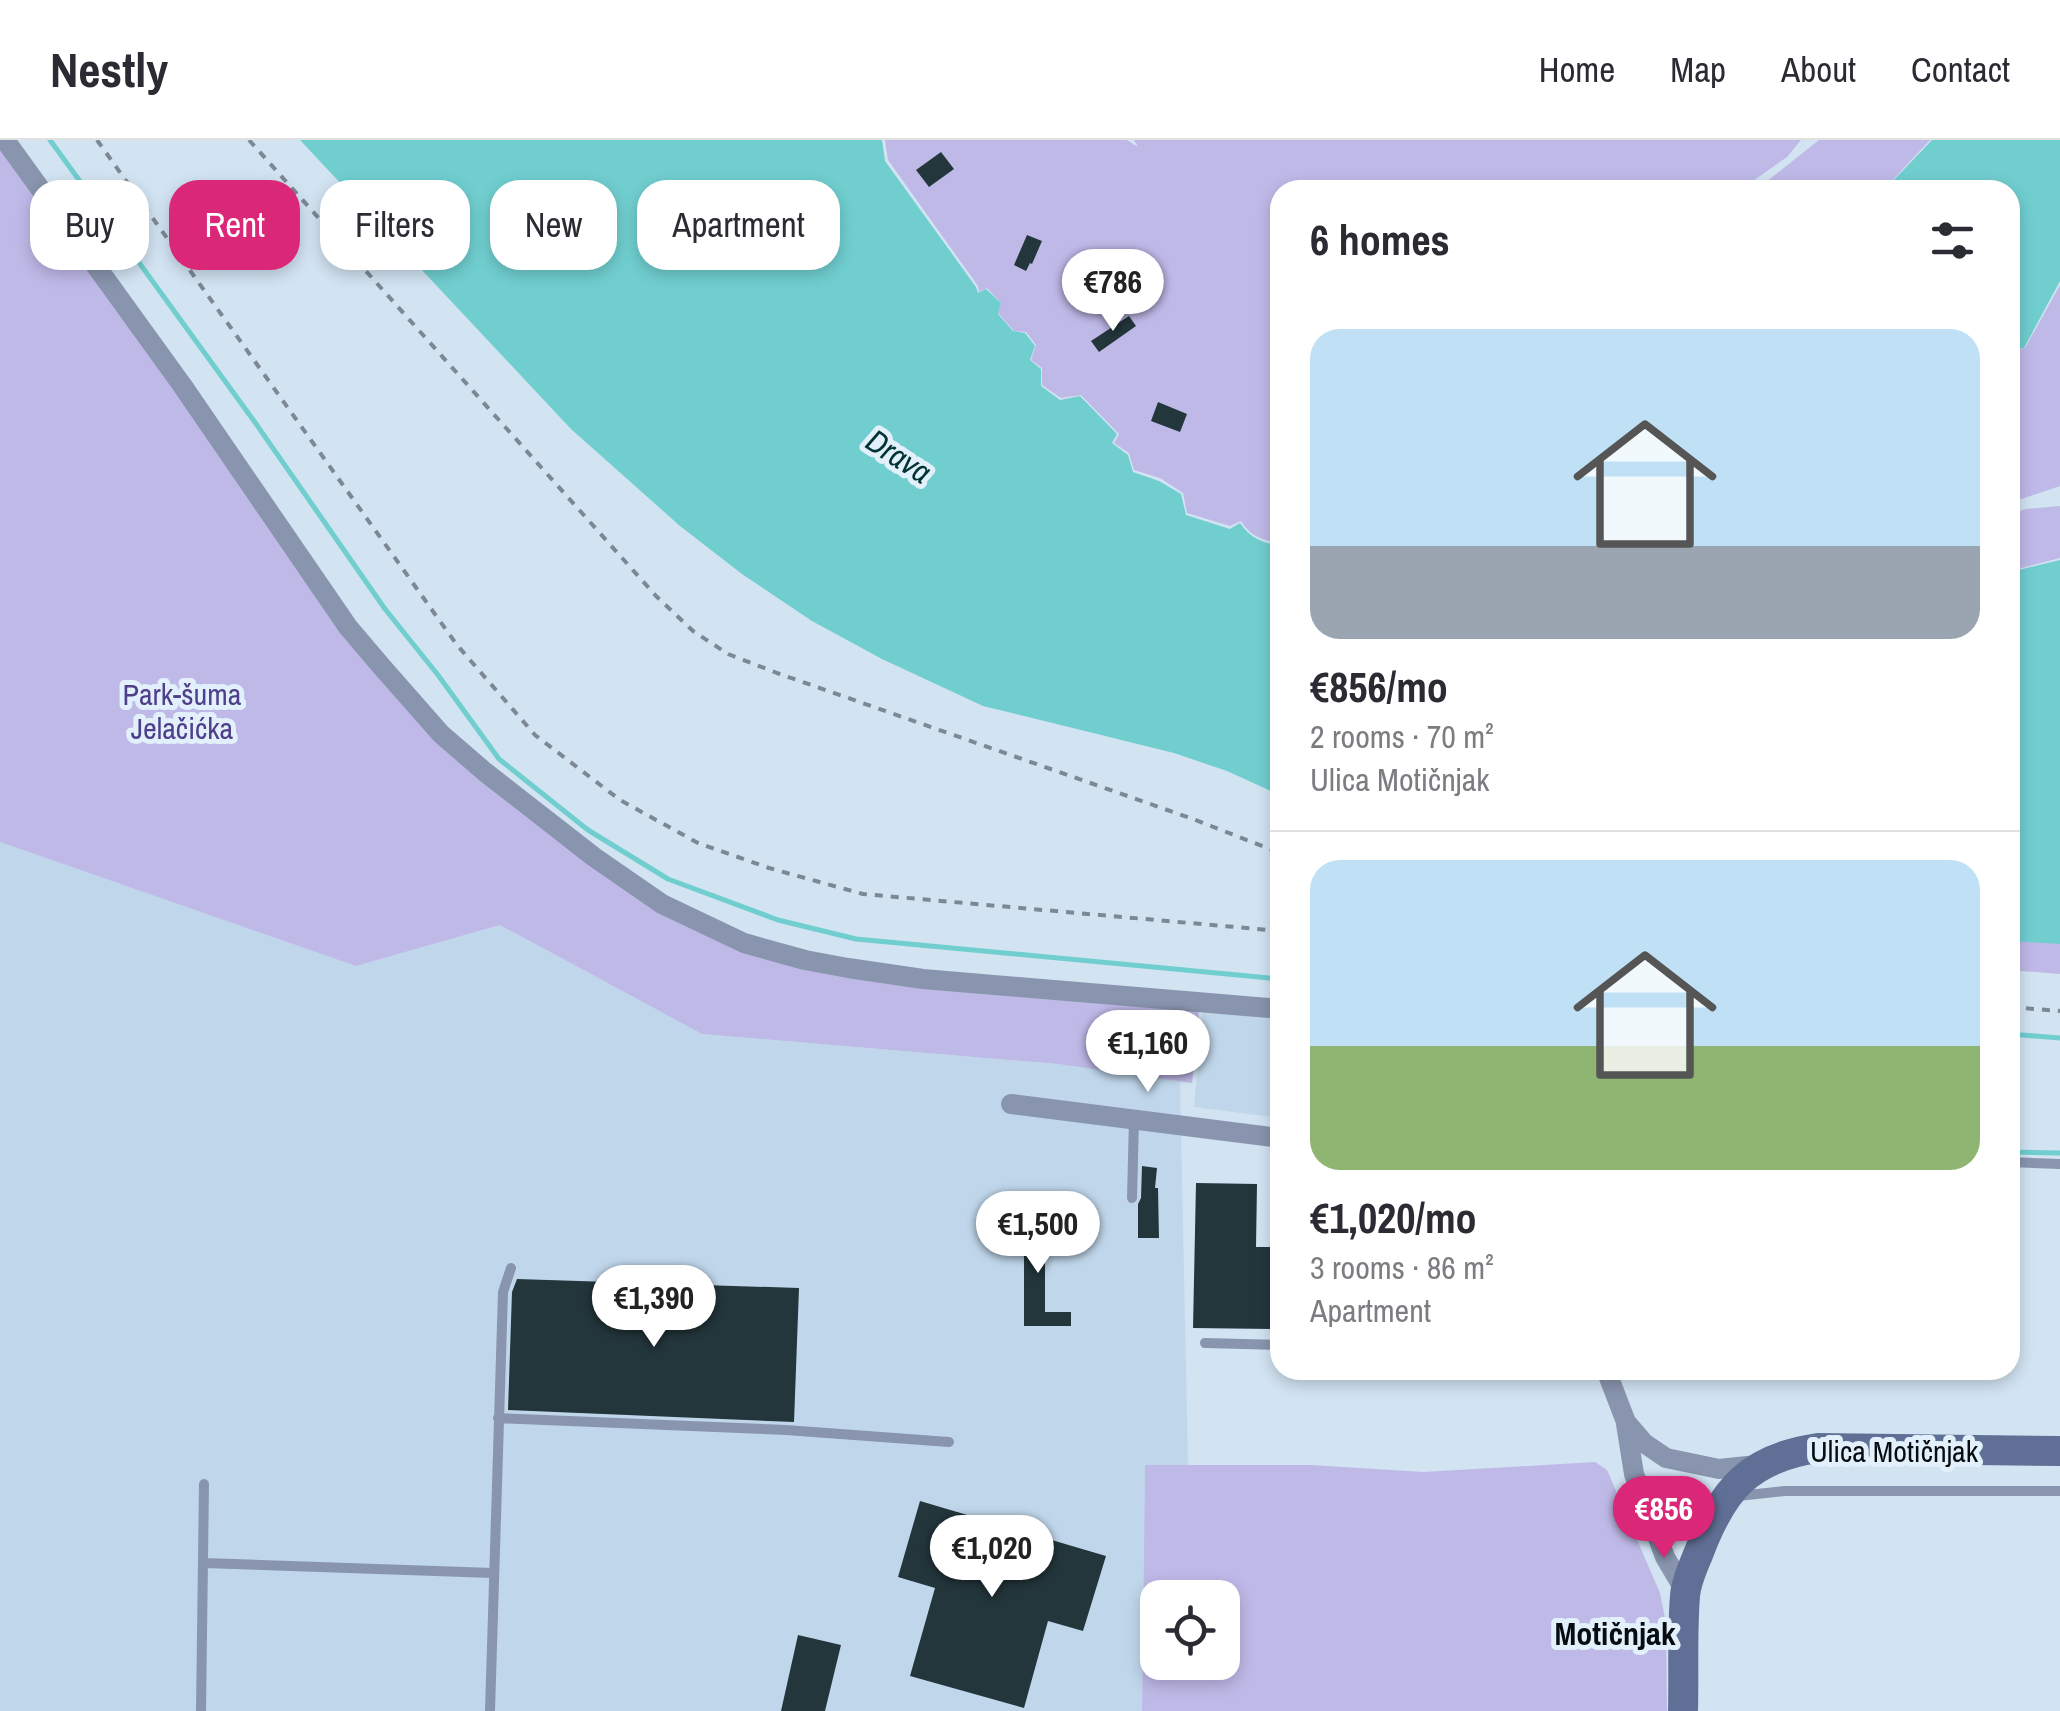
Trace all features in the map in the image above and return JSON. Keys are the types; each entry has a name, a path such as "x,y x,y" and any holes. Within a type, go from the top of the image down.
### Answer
{"main road":[{"name":"Ulica Motičnjak","path":"1684,1711 1686,1591 1704,1538 1742,1477 1790,1452 1818,1448 2060,1451"}],"street":[{"path":"5,140 182,385 348,626 382,668 441,734 486,772 594,857 662,904 744,943 848,968 922,978 1270,1007"},
{"path":"1010,1104 1270,1137"},
{"path":"1610,1380 1626,1422 1634,1474 1665,1557 1686,1591"},
{"path":"1626,1422 1644,1444 1666,1458 1719,1469 1762,1464"}],"lane":[{"path":"1132,1198 1134,1118"},
{"path":"2020,1162 2060,1164"},
{"path":"490,1711 502,1292 511,1268"},
{"path":"1205,1343 1270,1345"},
{"path":"498,1418 786,1430 950,1442"},
{"path":"200,1711 204,1484"},
{"path":"1727,1497 1785,1491 2060,1491"},
{"path":"204,1563 493,1573"}],"path":[{"path":"97,140 457,645 535,735 620,800 698,842 769,868 863,894 1270,930"},
{"path":"249,140 656,596 693,631 728,654 777,673 1270,849"},
{"path":"2020,1008 2060,1011"}],"shaded area":[{"path":"0,842 356,966 500,925 702,1034 1058,1064 1180,1081 1188,1465 1145,1466 1144,1580 1140,1580 1142,1711 0,1711"},
{"path":"1203,1013 1270,1016 1270,1117 1194,1107"}],"green space":[{"name":"Park-šuma Jelačićka","path":"0,140 30,182 30,270 92,270 386,684 510,803 748,949 1199,1009 1192,1083 1058,1064 702,1034 500,925 356,966 0,842"},
{"path":"885,140 1127,140 1138,147 1134,140 1801,140 1787,157 1754,180 1270,180 1270,541 1249,531 1241,521 1230,526 1187,513 1183,493 1160,478 1134,470 1129,453 1114,443 1119,434 1081,395 1061,398 1042,385 1042,368 1031,360 1036,345 1026,332 1014,331 998,313 1001,303 987,288 979,292 888,160"},
{"path":"1819,140 1930,140 1893,180 1769,180"},
{"path":"2060,285 2060,486 2020,500 2020,349 2025,348"},
{"path":"2060,506 2060,558 2020,568 2020,511"},
{"path":"2060,940 2060,974 2020,971 2020,941"},
{"path":"1595,1462 1607,1470 1660,1593 1666,1623 1667,1711 1142,1711 1142,1680 1240,1680 1240,1580 1144,1580 1145,1465 1311,1465 1423,1472"}],"water":[{"name":"Drava","path":"300,140 882,140 885,161 978,293 986,289 1001,303 998,314 1013,331 1025,333 1035,346 1030,360 1041,369 1041,386 1060,400 1080,396 1117,434 1112,443 1128,455 1133,472 1181,494 1186,515 1230,529 1240,523 1257,539 1270,544 1270,790 1174,753 983,706 812,621 680,526 571,429 422,270 470,270 470,180 338,180"},
{"path":"1932,140 2060,140 2060,281 2024,348 2020,349 2020,180 1894,180"},
{"path":"2060,560 2060,944 2020,942 2020,570"}],"building":[{"path":"941,152 954,169 929,187 916,170"},
{"path":"1027,235 1042,241 1026,271 1014,265"},
{"path":"1129,316 1136,326 1099,352 1091,341"},
{"path":"1158,402 1187,414 1180,432 1151,421"},
{"path":"1142,1166 1157,1168 1159,1238 1138,1238"},
{"path":"1196,1183 1257,1184 1256,1247 1270,1247 1270,1329 1193,1328"},
{"path":"1024,1213 1045,1213 1045,1312 1071,1312 1071,1326 1024,1326"},
{"path":"517,1279 799,1288 794,1422 508,1410 512,1292"},
{"path":"920,1501 1106,1556 1083,1631 1048,1621 1024,1708 910,1676 935,1588 898,1577"},
{"path":"798,1635 841,1645 825,1711 781,1711"}],"waterway":[{"path":"50,140 385,609 499,759 588,830 668,879 778,920 856,939 1270,978"},
{"path":"2020,1035 2060,1038"},
{"path":"2020,1152 2060,1153"}],"district":[{"name":"Motičnjak","path":"1615,1633"}]}
